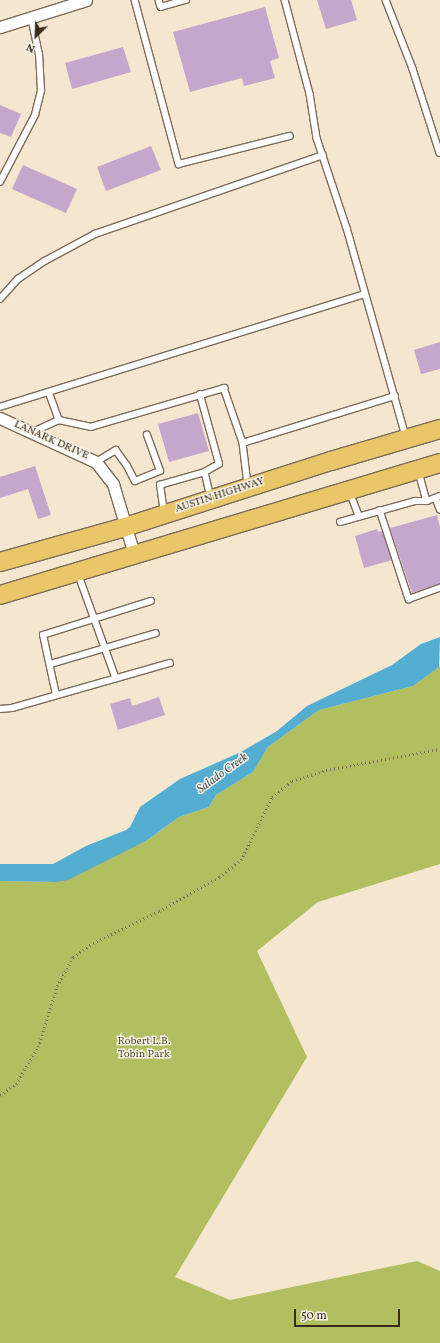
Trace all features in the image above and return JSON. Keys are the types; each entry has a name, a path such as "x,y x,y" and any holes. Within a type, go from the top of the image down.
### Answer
{"main road":[{"name":"AUSTIN HIGHWAY","path":"0,562 125,527 164,513 331,461 440,430"},
{"path":"0,595 440,462"}],"street":[{"path":"0,27 86,0"},
{"name":"LANARK DRIVE","path":"0,418 96,462 113,484 134,554"}],"lane":[{"path":"135,0 180,164 290,136"},
{"path":"159,0 161,7 186,0"},
{"path":"284,0 310,94 317,138 347,228 407,440"},
{"path":"386,0 413,69 440,153"},
{"path":"0,182 35,115 41,91 39,55 31,17"},
{"path":"0,299 18,279 45,261 95,234 323,156"},
{"path":"0,407 365,294"},
{"path":"32,433 59,420 91,427 224,388 243,443 248,487"},
{"path":"49,392 59,420"},
{"path":"164,513 160,485 205,472 219,464 200,395"},
{"path":"243,443 395,396"},
{"path":"96,462 116,450 127,465 134,481 160,471 147,435"},
{"path":"418,469 427,500"},
{"path":"205,472 212,499"},
{"path":"349,489 359,516"},
{"path":"340,522 415,501 438,497 440,509"},
{"path":"380,510 409,599 440,588"},
{"path":"77,571 116,678"},
{"path":"56,695 51,664 43,635 152,601"},
{"path":"51,664 156,633"},
{"path":"0,709 12,708 170,663"}],"path":[{"path":"0,1095 16,1084 38,1047 57,986 73,958 93,944 159,911 219,877 241,860 272,797 277,793 292,782 326,770 440,749"}],"green space":[{"name":"Robert L.B. Tobin Park","path":"440,666 440,864 318,902 257,951 307,1057 175,1277 230,1300 417,1261 440,1271 440,1343 0,1343 0,881 56,882 146,841 179,817 209,807 216,795 253,772 268,747 319,710 413,686"}],"water":[{"name":"Salado Creek","path":"440,637 439,667 413,686 319,710 268,747 253,772 216,795 209,807 179,817 146,841 68,880 56,882 0,881 0,864 53,864 86,846 126,830 130,827 140,807 180,779 241,752 277,731 307,706 392,665 421,644"}],"building":[{"path":"317,0 351,0 357,20 326,29"},
{"path":"265,7 279,58 270,61 275,78 244,86 242,78 190,92 173,32"},
{"path":"123,47 131,72 72,89 65,63"},
{"path":"0,105 21,114 11,137 0,133"},
{"path":"151,146 161,170 106,191 97,167"},
{"path":"23,165 77,189 66,213 12,189"},
{"path":"440,342 440,369 421,374 414,350"},
{"path":"198,413 209,451 169,462 158,424"},
{"path":"35,466 51,515 38,519 28,489 0,498 0,477"},
{"path":"437,515 440,527 440,584 412,593 390,528"},
{"path":"377,529 378,532 382,531 392,560 364,568 355,536"},
{"path":"159,697 165,715 118,730 110,704 130,698 132,706"}]}
